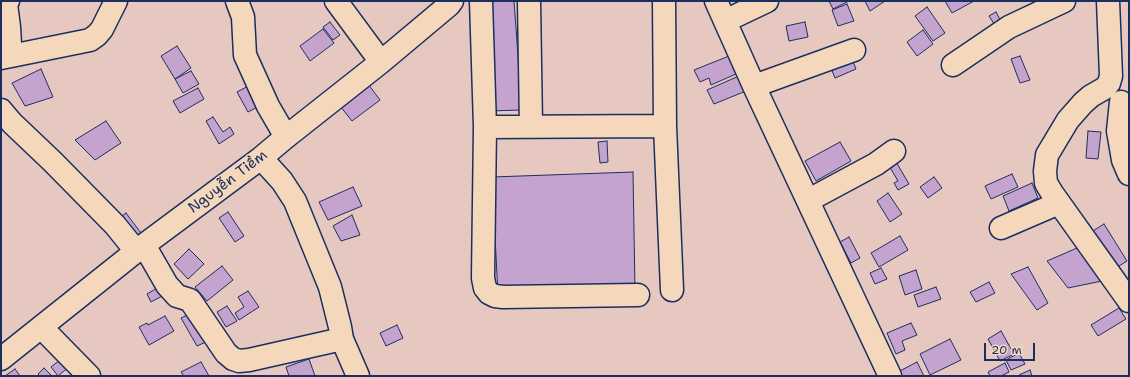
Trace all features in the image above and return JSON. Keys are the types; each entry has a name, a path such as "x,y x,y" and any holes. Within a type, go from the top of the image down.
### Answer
{"street":[{"path":"5,57 10,44 6,4 8,1"},
{"path":"5,57 90,40 102,29 116,1"},
{"path":"237,1 243,17 245,55 268,106 286,137"},
{"path":"336,1 381,62"},
{"name":"Nguyễn Tiềm","path":"1,359 140,248 262,158 286,137 381,62 452,1"},
{"path":"481,1 485,127 483,278 485,288 489,293 495,296 503,297 638,295"},
{"path":"529,1 531,126"},
{"path":"664,1 665,126 672,290"},
{"path":"716,1 754,86 809,200 890,376"},
{"path":"725,21 767,1"},
{"path":"953,64 1009,27 1064,1"},
{"path":"1108,1 1111,76 1109,83 1118,99 1118,131 1123,160 1129,174"},
{"path":"754,86 854,50"},
{"path":"1118,99 1091,96 1075,110 1047,155 1045,171 1046,182 1052,193 1129,301"},
{"path":"1,110 12,123 140,248 167,285 177,296 190,300 226,353 233,359 239,361 249,360 342,340"},
{"path":"485,127 665,126"},
{"path":"809,200 876,164 894,151"},
{"path":"262,158 282,181 295,201 330,287 342,340 358,376"},
{"path":"1002,228 1059,202"},
{"path":"41,327 90,376"}],"building":[{"path":"486,1 514,1 522,110 489,111"},
{"path":"829,1 849,1 833,9"},
{"path":"865,1 885,1 870,11"},
{"path":"945,1 974,1 952,13"},
{"path":"847,4 854,21 838,26 832,10"},
{"path":"927,7 945,33 933,41 915,16"},
{"path":"996,12 1004,27 998,30 989,16"},
{"path":"330,22 340,35 333,40 323,27"},
{"path":"805,22 808,37 789,41 786,26"},
{"path":"323,29 334,43 310,61 300,46"},
{"path":"923,30 933,44 917,56 907,42"},
{"path":"177,46 191,68 175,79 161,56"},
{"path":"729,56 736,74 711,85 709,78 700,82 694,70"},
{"path":"1020,56 1030,80 1020,83 1011,59"},
{"path":"852,59 856,69 835,78 831,68"},
{"path":"41,69 53,97 25,106 12,83"},
{"path":"191,71 199,84 183,93 175,79"},
{"path":"739,76 746,91 714,104 707,90"},
{"path":"252,84 263,104 248,112 237,92"},
{"path":"368,84 380,100 352,121 340,106"},
{"path":"198,88 204,99 180,113 173,101"},
{"path":"213,117 223,132 230,127 234,134 219,144 206,121"},
{"path":"106,121 121,143 95,160 75,140"},
{"path":"1088,131 1101,132 1098,159 1086,158"},
{"path":"607,141 608,162 600,163 598,142"},
{"path":"840,142 851,161 816,181 805,161"},
{"path":"895,160 909,184 898,190 894,183 898,181 888,164"},
{"path":"633,172 635,291 498,295 492,177"},
{"path":"1012,174 1018,187 991,199 985,186"},
{"path":"934,177 942,188 928,198 920,187"},
{"path":"1032,183 1038,198 1009,211 1003,196"},
{"path":"353,187 362,206 328,220 319,202"},
{"path":"888,193 902,214 890,222 877,201"},
{"path":"228,212 244,236 235,242 219,218"},
{"path":"126,213 141,233 131,240 117,220"},
{"path":"352,215 360,235 341,241 333,226"},
{"path":"1104,224 1127,261 1111,271 1088,234"},
{"path":"900,236 908,250 879,267 871,253"},
{"path":"849,237 860,258 851,263 840,242"},
{"path":"1077,248 1102,281 1068,288 1047,261"},
{"path":"189,249 204,264 188,279 174,264"},
{"path":"222,266 233,280 207,301 195,287"},
{"path":"1028,267 1048,303 1037,310 1011,274"},
{"path":"881,268 887,279 875,284 870,273"},
{"path":"916,270 922,289 905,295 899,276"},
{"path":"989,282 995,293 976,302 970,292"},
{"path":"159,287 164,295 151,302 147,294"},
{"path":"936,287 941,299 918,307 914,295"},
{"path":"248,291 259,307 239,320 235,313 244,307 238,297"},
{"path":"227,306 237,321 226,327 217,312"},
{"path":"1119,308 1126,319 1098,336 1091,325"},
{"path":"192,313 208,341 197,346 181,318"},
{"path":"165,316 174,331 149,345 139,327 147,323 148,325"},
{"path":"911,323 917,335 902,341 905,350 896,354 887,333"},
{"path":"397,325 403,338 386,346 380,333"},
{"path":"1001,331 1014,354 1000,361 988,339"},
{"path":"950,339 961,360 930,375 920,354"},
{"path":"1019,353 1025,364 1011,370 1006,360"},
{"path":"65,356 71,365 58,376 51,367"},
{"path":"309,359 315,376 289,376 286,367"},
{"path":"201,362 209,376 184,376 181,372"},
{"path":"917,362 924,376 900,376 898,372"},
{"path":"1005,363 1009,372 1001,376 990,376 988,372"},
{"path":"44,368 52,376 40,376 38,374"},
{"path":"15,369 20,376 5,376"},
{"path":"1030,370 1032,376 1019,376 1019,375"}]}
